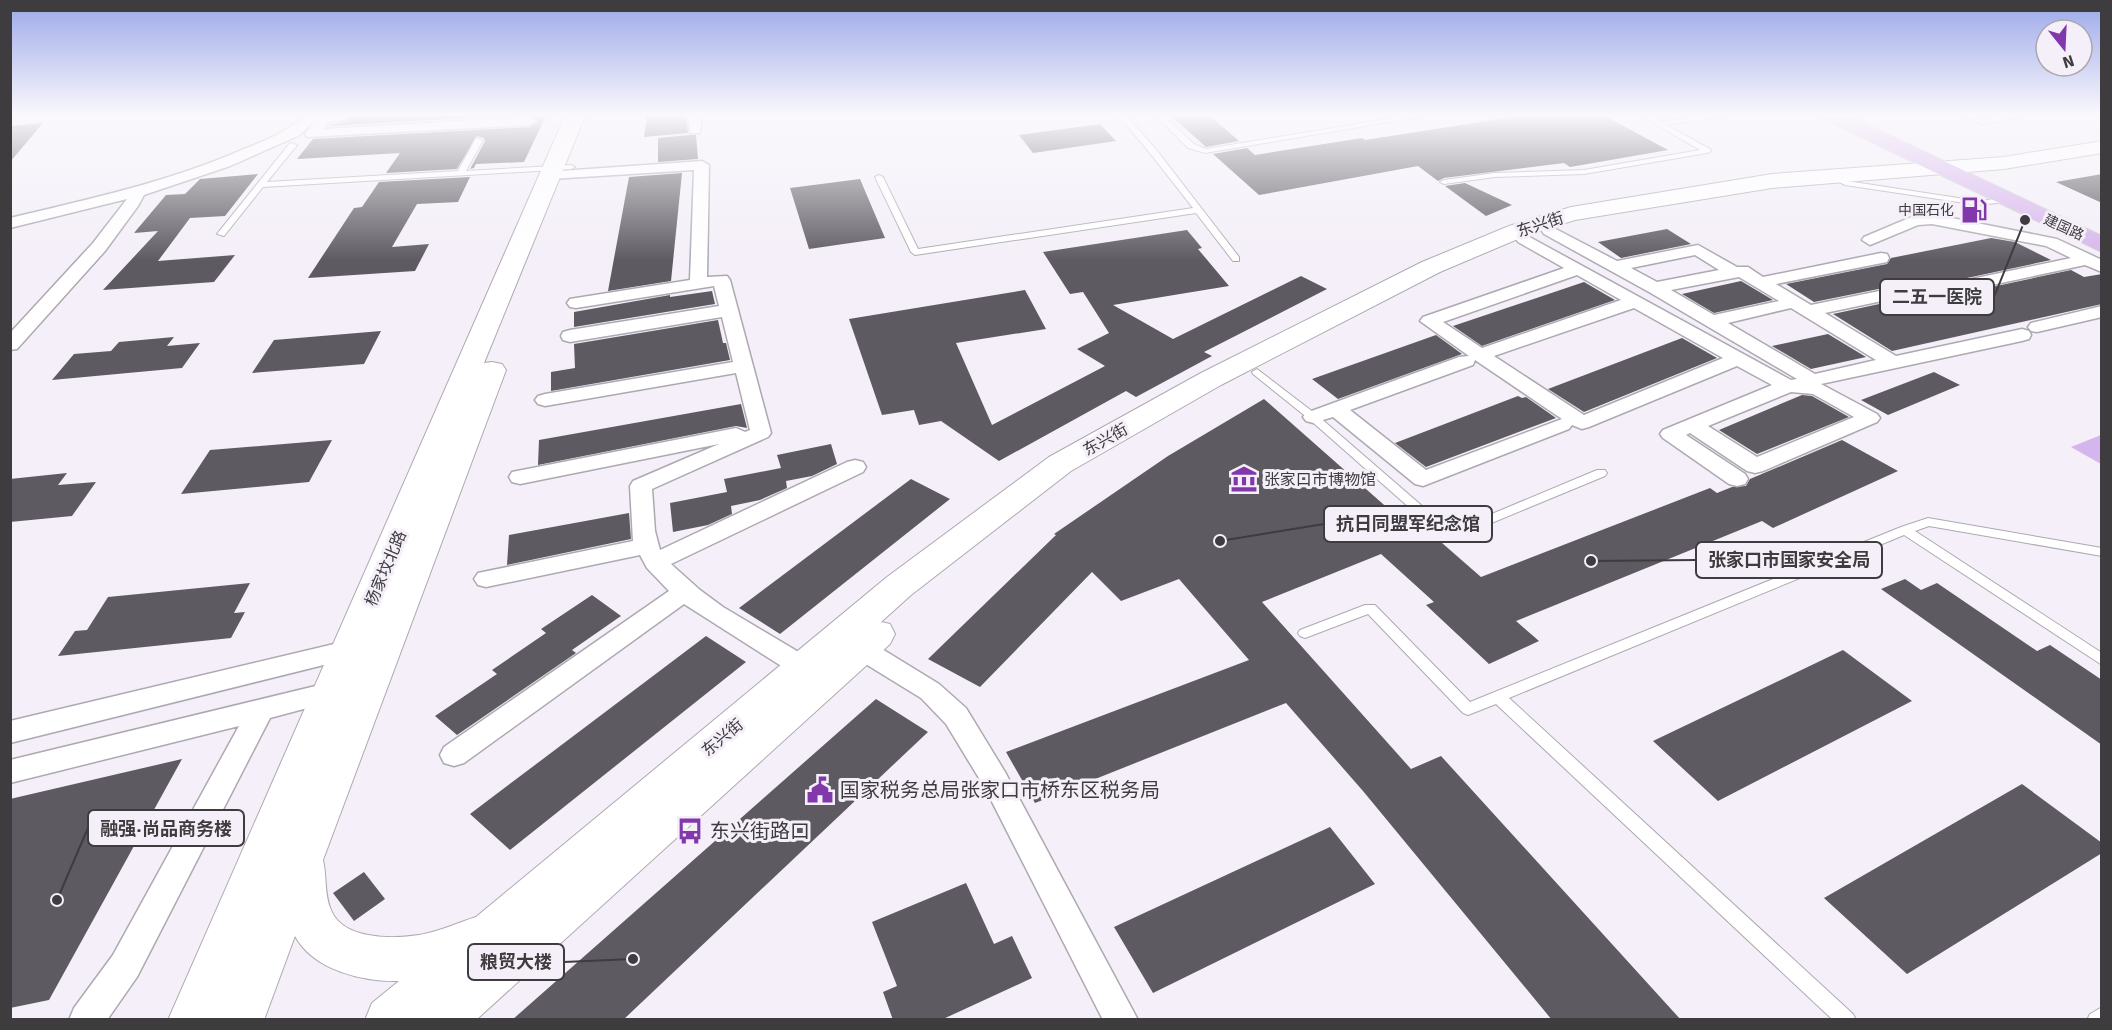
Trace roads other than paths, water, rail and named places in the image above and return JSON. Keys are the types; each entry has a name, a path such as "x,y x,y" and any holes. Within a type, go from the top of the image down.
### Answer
{"main road":[{"name":"杨家坟北路","path":"239,1020 563,164"},
{"name":"杨家坟北路","path":"194,1020 332,692 565,164"},
{"name":"建国路","path":"1949,164 2102,226"},
{"name":"建国路","path":"1952,164 2093,252"},
{"path":"1963,170 1998,164"},
{"path":"1963,170 2022,164"},
{"name":"东兴街","path":"439,1020 850,642 898,586 1060,464 1211,379 1431,267 1517,231 1571,214 1772,181 1840,179 1963,170"},
{"name":"东兴街","path":"390,1020 803,667 850,642 926,590 1082,469 1257,372 1444,273 1537,235 1578,222 1840,179"},
{"path":"302,858 305,901 316,929 339,948 372,958 418,957 489,935"}],"street":[{"path":"10,223 138,192 218,164"},
{"path":"561,171 702,165 699,283"},
{"path":"10,345 99,247 138,192"},
{"path":"1870,240 1907,224 1932,219 2093,252 2102,267"},
{"path":"1537,235 1615,266 1812,380 2030,331 2102,311"},
{"path":"1537,235 1578,269 1788,386"},
{"path":"1615,266 1698,250 1734,272"},
{"path":"1973,284 2093,252"},
{"path":"1762,282 1881,258"},
{"path":"1578,269 1429,321 1472,358 1582,423 1739,358"},
{"path":"1655,288 1742,271 1894,363"},
{"path":"576,303 721,280 761,433 641,486 651,554 660,571 699,603 803,667"},
{"path":"1713,321 1933,285"},
{"path":"1314,417 1472,358 1636,301"},
{"path":"570,336 729,310"},
{"path":"545,400 743,366"},
{"path":"1692,425 1755,466 1870,418 1816,388 1798,384 1788,386 1692,425 1670,434 1737,479"},
{"path":"1336,409 1423,479 1562,425"},
{"path":"520,477 760,429"},
{"path":"486,579 651,554 855,467"},
{"path":"453,755 685,591"},
{"path":"850,642 930,691 957,716 995,780 1121,1020"},
{"path":"10,732 351,649"},
{"path":"10,772 332,692"},
{"path":"86,1020 125,966 261,710"}],"lane":[{"path":"221,234 277,164"},
{"path":"461,173 466,164"},
{"path":"1161,164 1236,260"},
{"path":"1444,182 1495,175 1584,172 1630,164"},
{"path":"260,185 461,173 561,171"},
{"path":"879,177 915,252 1199,210"},
{"path":"1840,179 1978,203 2007,200"},
{"path":"1257,372 1314,417 1449,536 1601,473"},
{"path":"1305,633 1370,608 1467,709 1928,522 2102,552"},
{"path":"1905,530 2102,660"},
{"path":"1498,697 1847,1020"},
{"path":"2096,1020 2102,1016"}],"place":[{"name":"中国石化","path":"1974,210"},
{"name":"二五一医院","path":"2025,220"},
{"name":"张家口市博物馆","path":"1244,479"},
{"name":"抗日同盟军纪念馆","path":"1220,541"},
{"name":"张家口市国家安全局","path":"1591,561"},
{"name":"国家税务总局张家口市桥东区税务局","path":"820,790"},
{"name":"东兴街路口","path":"690,831"},
{"name":"融强·尚品商务楼","path":"57,900"},
{"name":"粮贸大楼","path":"633,959"}]}
